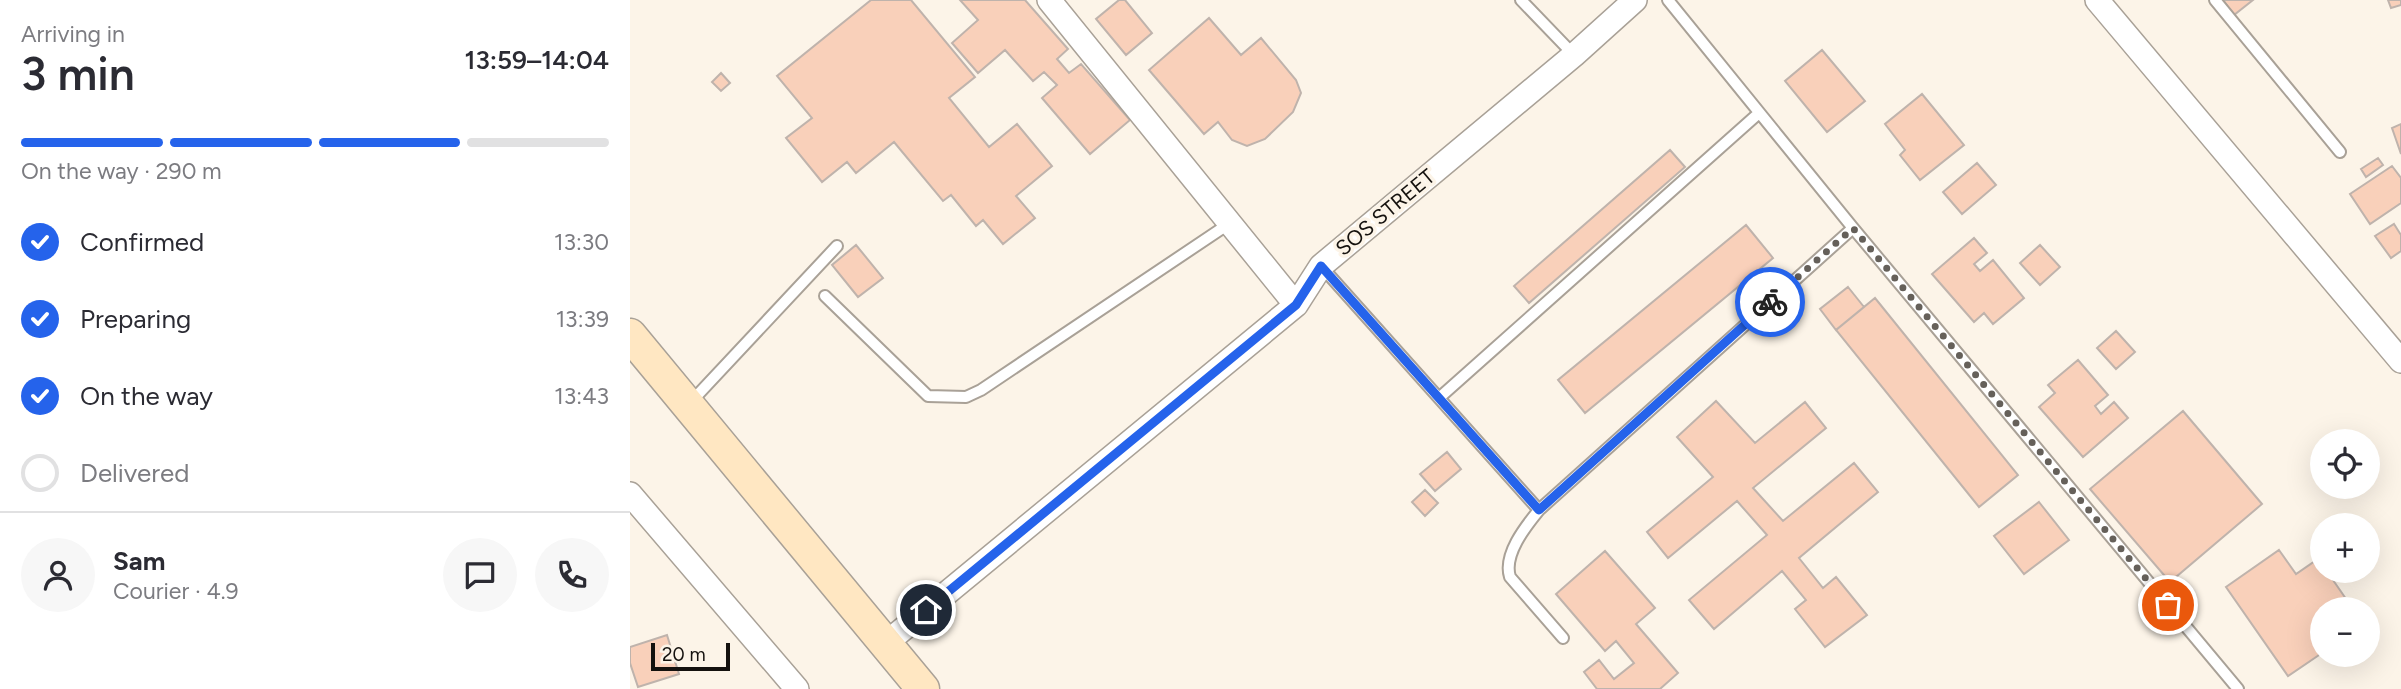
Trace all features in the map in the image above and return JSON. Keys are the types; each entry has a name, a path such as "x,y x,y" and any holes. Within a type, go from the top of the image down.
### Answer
{"main road":[{"path":"630,335 923,689"}],"street":[{"path":"1049,0 1296,305"},
{"name":"SOS STREET","path":"885,644 1296,305 1321,266 1574,55 1635,0"},
{"path":"2097,0 2401,362"},
{"path":"630,494 797,689"}],"lane":[{"path":"1521,0 1574,55"},
{"path":"1668,0 1853,228 2238,689"},
{"path":"2214,0 2340,152"},
{"path":"1439,398 1759,113"},
{"path":"825,296 928,396 966,397 981,390 1230,223"},
{"path":"1563,638 1508,572 1507,566 1524,529 1539,510 1853,228"},
{"path":"688,405 837,246"},
{"path":"1321,266 1539,510"}],"building":[{"path":"871,0 911,0 975,77 949,98 989,147 1017,124 1052,166 1016,196 1035,218 1003,244 983,220 976,226 951,195 943,201 894,142 856,173 847,162 822,182 786,138 812,118 777,76"},
{"path":"960,0 1025,0 1068,49 1057,59 1069,73 1081,64 1130,120 1090,154 1042,98 1057,85 1044,72 1033,81 1005,50 978,73 952,43 978,20"},
{"path":"1119,0 1125,0 1152,33 1126,55 1096,19"},
{"path":"2223,0 2253,0 2234,15"},
{"path":"2388,0 2401,0 2401,5 2391,8"},
{"path":"1209,18 1241,55 1261,38 1296,80 1301,93 1293,112 1265,139 1247,146 1232,140 1218,122 1204,134 1149,70"},
{"path":"1822,50 1865,101 1827,132 1785,81"},
{"path":"721,73 730,83 721,91 712,82"},
{"path":"1922,94 1964,145 1920,180 1900,155 1905,150 1885,124"},
{"path":"2401,124 2401,154 2392,128"},
{"path":"1670,150 1685,167 1529,303 1514,286"},
{"path":"2378,158 2383,165 2366,177 2361,169"},
{"path":"1977,163 1996,185 1962,214 1943,192"},
{"path":"2392,166 2401,178 2401,203 2370,224 2350,194"},
{"path":"2394,224 2401,235 2401,251 2391,258 2375,236"},
{"path":"1746,225 1773,258 1585,413 1558,380"},
{"path":"1974,238 1987,253 1974,264 1980,271 1993,260 2024,298 1993,324 1984,313 1974,322 1932,274"},
{"path":"856,245 883,278 858,297 832,265"},
{"path":"2040,245 2060,267 2040,285 2020,263"},
{"path":"1848,287 1864,307 1836,330 1820,309"},
{"path":"1875,298 2018,475 1979,507 1836,330"},
{"path":"2116,331 2135,352 2116,369 2097,348"},
{"path":"2078,360 2108,395 2095,406 2101,414 2114,402 2128,418 2083,457 2039,407 2055,393 2048,385"},
{"path":"1716,401 1755,443 1805,402 1826,428 1753,488 1783,521 1854,463 1878,492 1799,558 1823,588 1836,577 1867,615 1825,647 1795,609 1806,600 1782,571 1714,629 1689,600 1767,535 1737,501 1668,558 1647,532 1713,477 1677,437"},
{"path":"2183,411 2262,504 2170,582 2090,489"},
{"path":"1447,452 1461,469 1435,491 1420,474"},
{"path":"1425,490 1438,503 1425,516 1412,502"},
{"path":"2039,502 2069,540 2024,574 1994,536"},
{"path":"2279,550 2296,574 2310,564 2310,583 2335,583 2345,597 2310,597 2310,661 2288,676 2226,587"},
{"path":"1605,551 1655,608 1636,624 1678,673 1660,689 1597,689 1584,672 1599,660 1614,679 1634,663 1616,641 1605,651 1556,594"},
{"path":"667,635 679,674 638,687 630,663 630,647"}],"way so far":[{"path":"1770,302 1853,228 2168,605"}],"route":[{"path":"926,610 1296,305 1321,266 1539,510 1770,302"}]}
